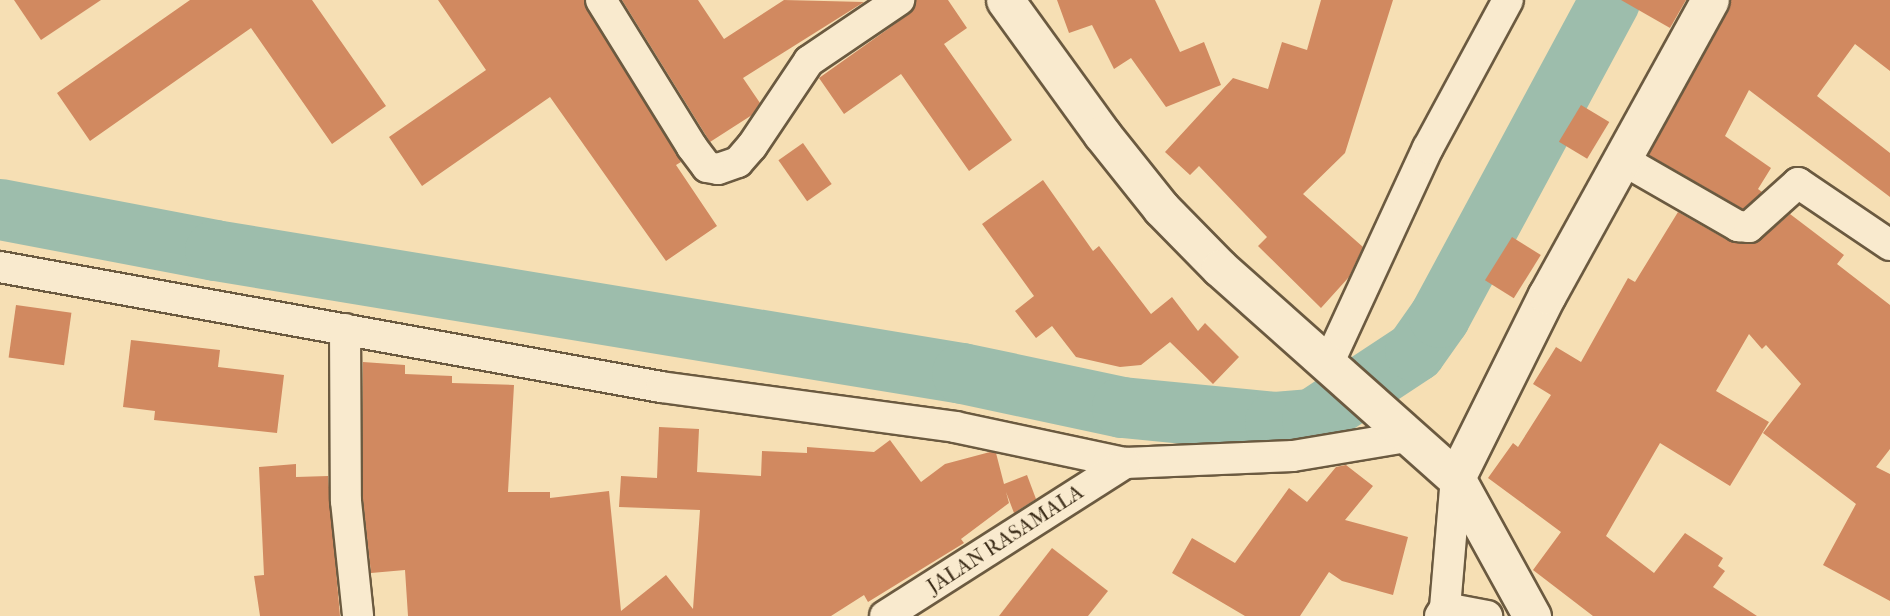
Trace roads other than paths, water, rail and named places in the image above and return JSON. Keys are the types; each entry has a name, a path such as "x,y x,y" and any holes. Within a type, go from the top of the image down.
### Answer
{"street":[{"path":"601,0 692,147 707,167 718,169 738,162 809,61 899,0"},
{"path":"1005,0 1102,134 1161,208 1334,370 1412,436 1456,478 1532,616"},
{"path":"1334,370 1428,148 1508,0"},
{"path":"1487,616 1442,612 1456,478 1547,295 1710,0"},
{"path":"1623,160 1738,226 1749,227 1798,183 1811,187 1890,245"},
{"path":"0,267 660,387 955,427 1125,463 1293,456 1412,436"},
{"path":"345,329 346,501 358,616"},
{"name":"JALAN RASAMALA","path":"885,616 1125,463"}],"waterway":[{"path":"0,209 215,250 962,373 1122,407 1275,422 1312,419 1415,351 1439,317 1610,0"}]}
